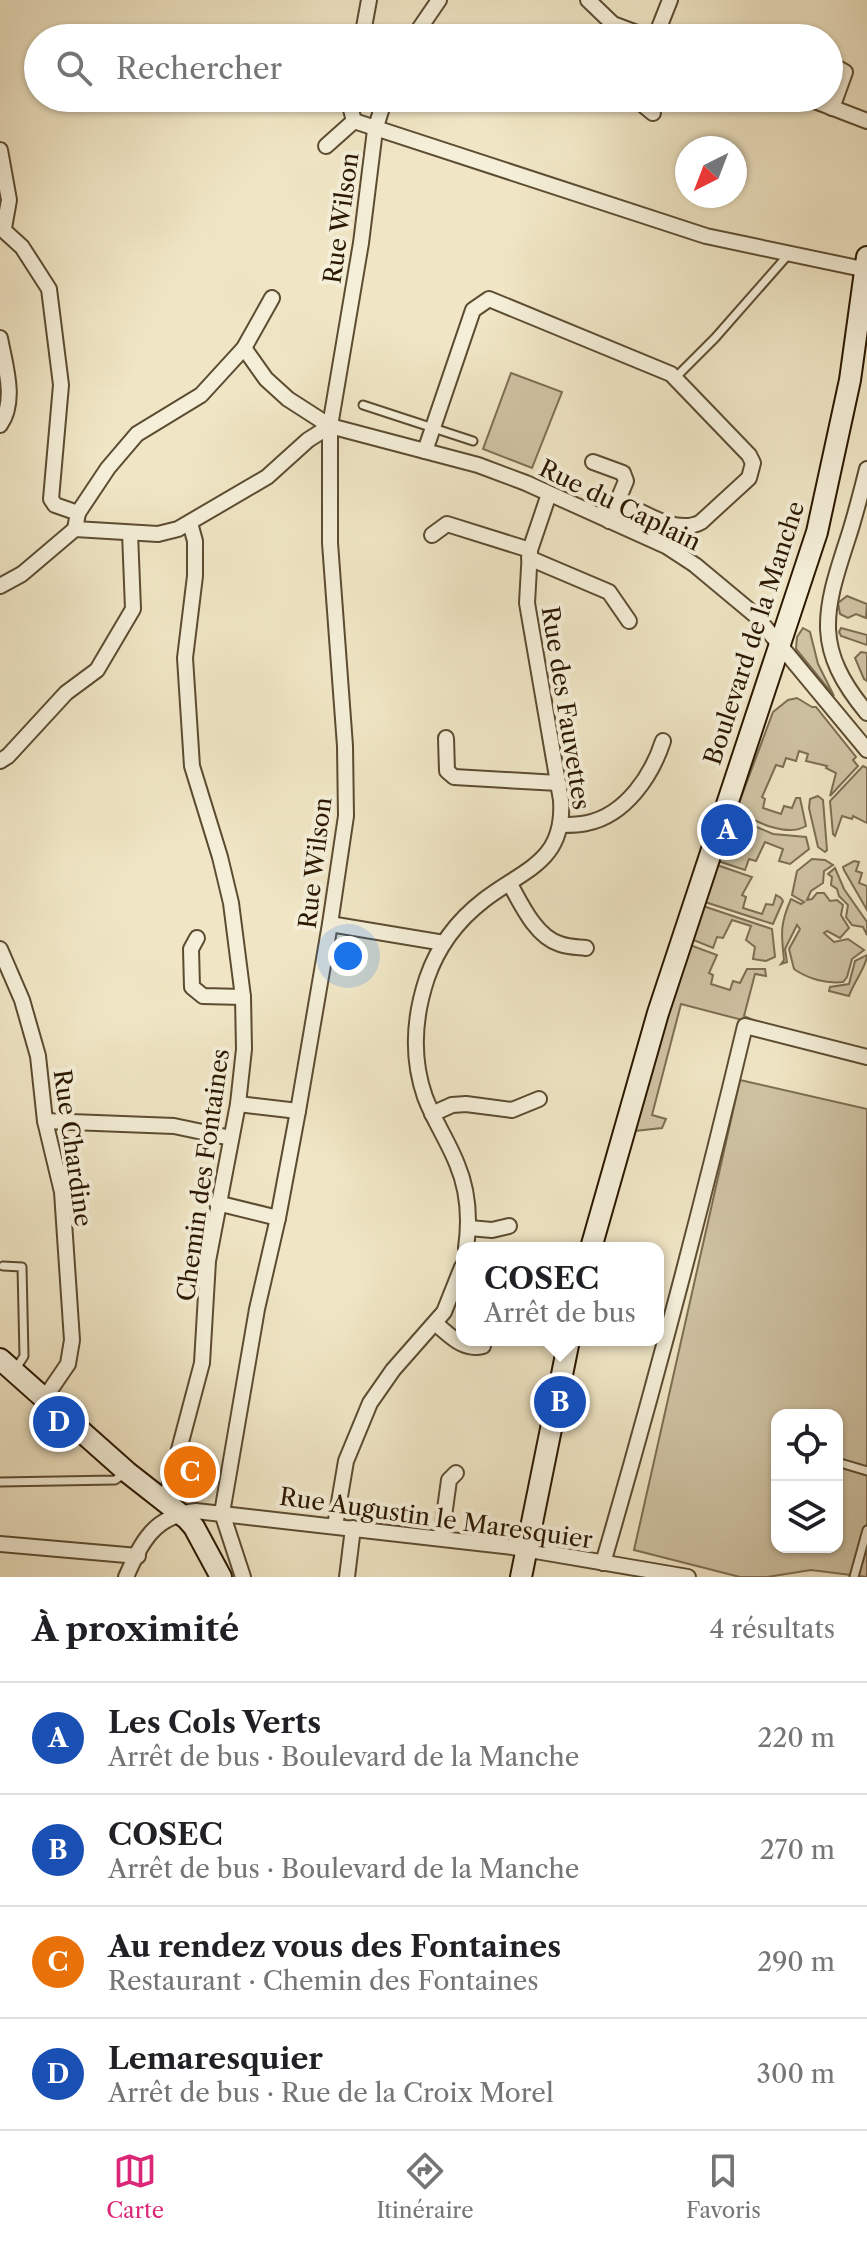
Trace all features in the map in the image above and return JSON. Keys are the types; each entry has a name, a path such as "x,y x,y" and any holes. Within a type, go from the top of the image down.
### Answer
{"main road":[{"name":"Boulevard de la Manche","path":"593,1242 658,1013 817,532 853,362 866,266"},
{"path":"521,1577 568,1346"},
{"path":"4,1365 194,1527 221,1577"}],"street":[{"path":"365,24 369,0"},
{"path":"588,0 613,24"},
{"path":"659,24 670,0"},
{"path":"423,24 435,6"},
{"path":"352,112 354,121"},
{"name":"Rue Wilson","path":"243,1577 222,1513 257,1309 298,1111 346,816 345,746 330,543 330,426 361,243 375,130 381,112"},
{"path":"843,112 867,121"},
{"path":"354,121 706,236 866,266"},
{"path":"326,146 354,121"},
{"path":"0,150 9,200 2,228 22,247 49,289 61,385 51,499 55,505 78,513"},
{"path":"0,586 22,574 75,529 78,513 108,468 137,434 201,395 244,348 272,298"},
{"path":"425,451 473,310 489,299 592,339 676,377 749,455 753,469 749,478 701,522 685,528 618,500"},
{"path":"0,338 9,383 5,417 0,425"},
{"name":"Rue du Caplain","path":"244,348 266,379 288,399 330,426 478,465 656,542 695,565 755,615 867,750"},
{"path":"75,529 158,534 190,523 267,477 308,440 330,426"},
{"path":"593,462 623,473 626,481 609,521"},
{"path":"867,469 830,593 827,629 841,677 867,713"},
{"name":"Rue des Fauvettes","path":"467,1242 469,1228 465,1190 457,1163 432,1114 418,1070 415,1030 424,989 444,943 466,915 487,897 532,869 544,857 561,825 558,783 527,603 529,554 549,494"},
{"path":"656,542 667,522"},
{"name":"Chemin des Fontaines","path":"160,1498 168,1491 202,1363 208,1261 238,1104 244,1049 243,997 231,903 192,766 185,658 195,576 195,541 190,523"},
{"path":"432,535 447,524 529,554 609,592 629,621"},
{"path":"4,759 66,693 97,670 133,609 130,533"},
{"path":"446,738 447,771 454,777 558,783"},
{"path":"561,825 589,823 619,807 645,781 663,741"},
{"path":"510,884 523,908 544,934 560,944 586,948"},
{"path":"330,924 444,943"},
{"path":"197,938 191,949 192,987 203,996 243,997"},
{"name":"Rue Chardine","path":"0,949 26,1012 38,1056 45,1121 62,1192 72,1340 68,1364 44,1399"},
{"path":"664,1345 745,1026 867,1057"},
{"path":"432,1114 452,1105 466,1104 512,1110 539,1099"},
{"path":"238,1104 298,1111"},
{"path":"45,1121 174,1126 231,1138"},
{"path":"217,1203 278,1218"},
{"path":"469,1228 492,1230 509,1226"},
{"path":"335,1526 346,1461 370,1403 393,1370 436,1324 456,1284"},
{"path":"436,1324 456,1339"},
{"path":"465,1346 473,1349 483,1346"},
{"path":"603,1563 664,1346"},
{"path":"441,1538 449,1480 456,1473"},
{"path":"126,1577 156,1526 179,1513"},
{"name":"Rue Augustin le Maresquier","path":"179,1513 222,1513 441,1538 682,1576"},
{"path":"347,1577 353,1528"},
{"path":"0,1544 138,1556"}],"lane":[{"path":"676,377 790,253"},
{"path":"363,405 473,441"},
{"path":"3,1266 22,1267 24,1356 4,1365"},
{"path":"843,1464 867,1471"},
{"path":"0,1482 115,1480 127,1472"},
{"path":"854,1577 867,1530"}],"shaded area":[{"path":"511,373 562,392 532,468 483,449"},
{"path":"847,596 867,604 866,618 856,614 848,618 840,614 838,603"},
{"path":"803,628 810,632 818,664 834,696 796,649 797,637"},
{"path":"841,628 867,635 867,645 841,636"},
{"path":"861,652 867,653 867,681 855,658"},
{"path":"797,698 816,707 856,757 853,760 858,766 830,796 836,773 827,766 806,761 808,754 799,751 796,761 786,758 783,767 776,765 762,797 765,799 763,808 781,814 784,806 792,808 796,798 800,798 806,826 789,830 771,827 736,811 773,712 788,700"},
{"path":"863,766 867,768 867,823 853,816 852,819 842,816 835,836 830,801"},
{"path":"818,796 823,800 825,852 818,847 809,808 810,799"},
{"path":"731,816 773,834 806,837 809,849 790,864 779,861 783,849 765,842 756,861 749,859 745,870 715,860 723,836 727,837"},
{"path":"812,859 825,860 833,865 824,871 823,883 811,891 807,900 817,893 824,893 830,901 837,900 843,905 841,915 849,928 840,938 827,931 824,933 834,942 848,939 864,950 852,959 843,982 818,980 794,969 789,949 800,929 797,925 785,949 787,962 781,964 784,960 782,929 787,908 791,899 801,904 804,902 792,895 797,871"},
{"path":"854,861 859,862 856,871 862,873 859,883 867,886 867,910 843,867"},
{"path":"714,864 752,877 742,895 746,897 743,908 762,914 766,904 773,905 776,895 781,898 783,901 773,924 702,901"},
{"path":"835,868 844,889 867,922 867,935 863,927 852,925 846,917 848,905 831,885 832,877 828,874"},
{"path":"703,906 772,929 775,957 766,961 753,959 755,947 746,940 751,926 732,920 723,938 717,937 713,948 691,939"},
{"path":"690,945 717,955 709,973 713,975 711,984 730,990 733,981 740,983 747,969 765,969 766,976 755,974 744,1016 753,1020 750,1022 681,1004 652,1115 666,1119 662,1128 634,1131 667,1010"},
{"path":"867,955 849,996 829,991 830,987 849,984 855,961"},
{"path":"740,1080 867,1109 867,1577 811,1570 767,1577 740,1577 634,1550"}],"place":[{"name":"Les Cols Verts","path":"727,830"},
{"name":"COSEC","path":"560,1402"},
{"name":"Lemaresquier","path":"59,1422"},
{"name":"Au rendez vous des Fontaines","path":"190,1472"}]}
